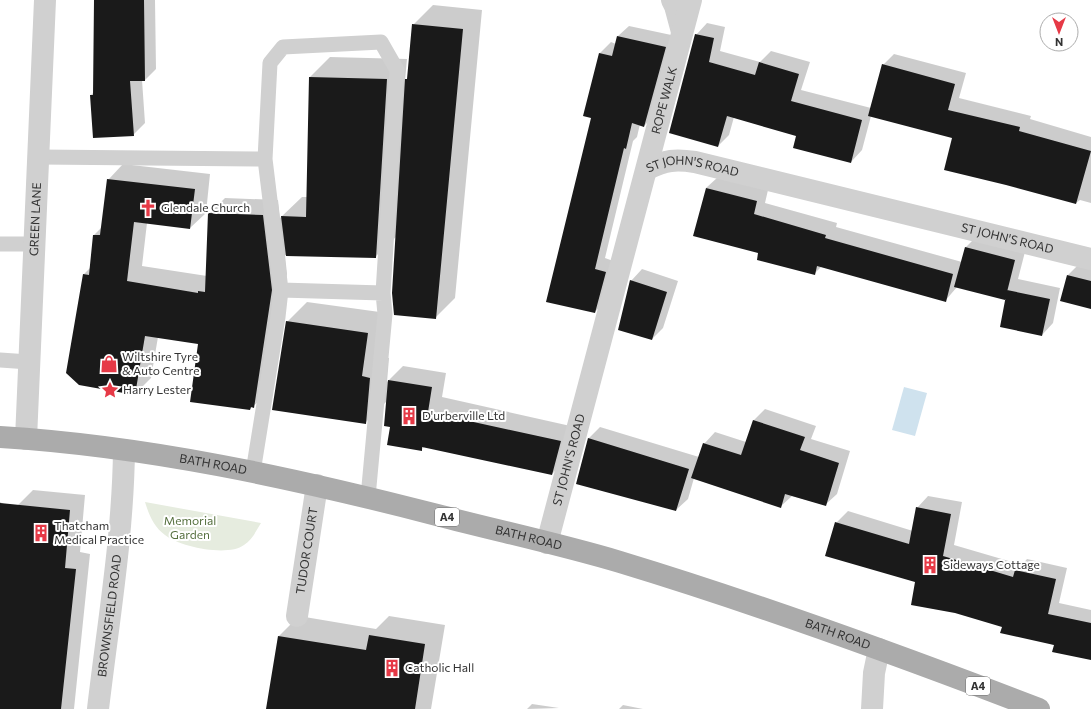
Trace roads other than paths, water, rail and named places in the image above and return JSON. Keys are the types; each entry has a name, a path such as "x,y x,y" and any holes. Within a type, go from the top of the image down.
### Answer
{"main road":[{"name":"BATH ROAD","path":"0,437 124,450 253,472 368,497 620,562 764,608 1039,709"}],"street":[{"name":"GREEN LANE","path":"26,439 45,0"},
{"name":"ROPE WALK","path":"672,0 682,32"},
{"name":"ROPE WALK","path":"647,169 691,0"},
{"name":"ST JOHN'S ROAD","path":"547,543 647,169 664,161 676,160 695,162 1091,259"},
{"name":"BROWNSFIELD ROAD","path":"98,709 114,589 124,486 124,450"},
{"name":"TUDOR COURT","path":"297,616 317,485"},
{"path":"872,709 874,673 879,649"}],"lane":[{"path":"253,472 281,290 266,159 270,63 283,47 381,42 397,70 383,292 386,314 368,497"},
{"path":"39,157 266,159"},
{"path":"0,244 34,244"},
{"path":"281,290 383,292"},
{"path":"0,360 29,362"}],"water":[{"path":"904,387 927,393 915,436 892,430"}],"place":[{"name":"Glendale Church","path":"148,208"},
{"name":"Wiltshire Tyre & Auto Centre","path":"109,364"},
{"name":"Harry Lester","path":"110,390"},
{"name":"D'urberville Ltd","path":"409,416"},
{"name":"Thatcham Medical Practice","path":"41,533"},
{"name":"Sideways Cottage","path":"930,565"},
{"name":"Catholic Hall","path":"392,668"}],"park label":[{"name":"Memorial Garden","path":"190,528"}]}
